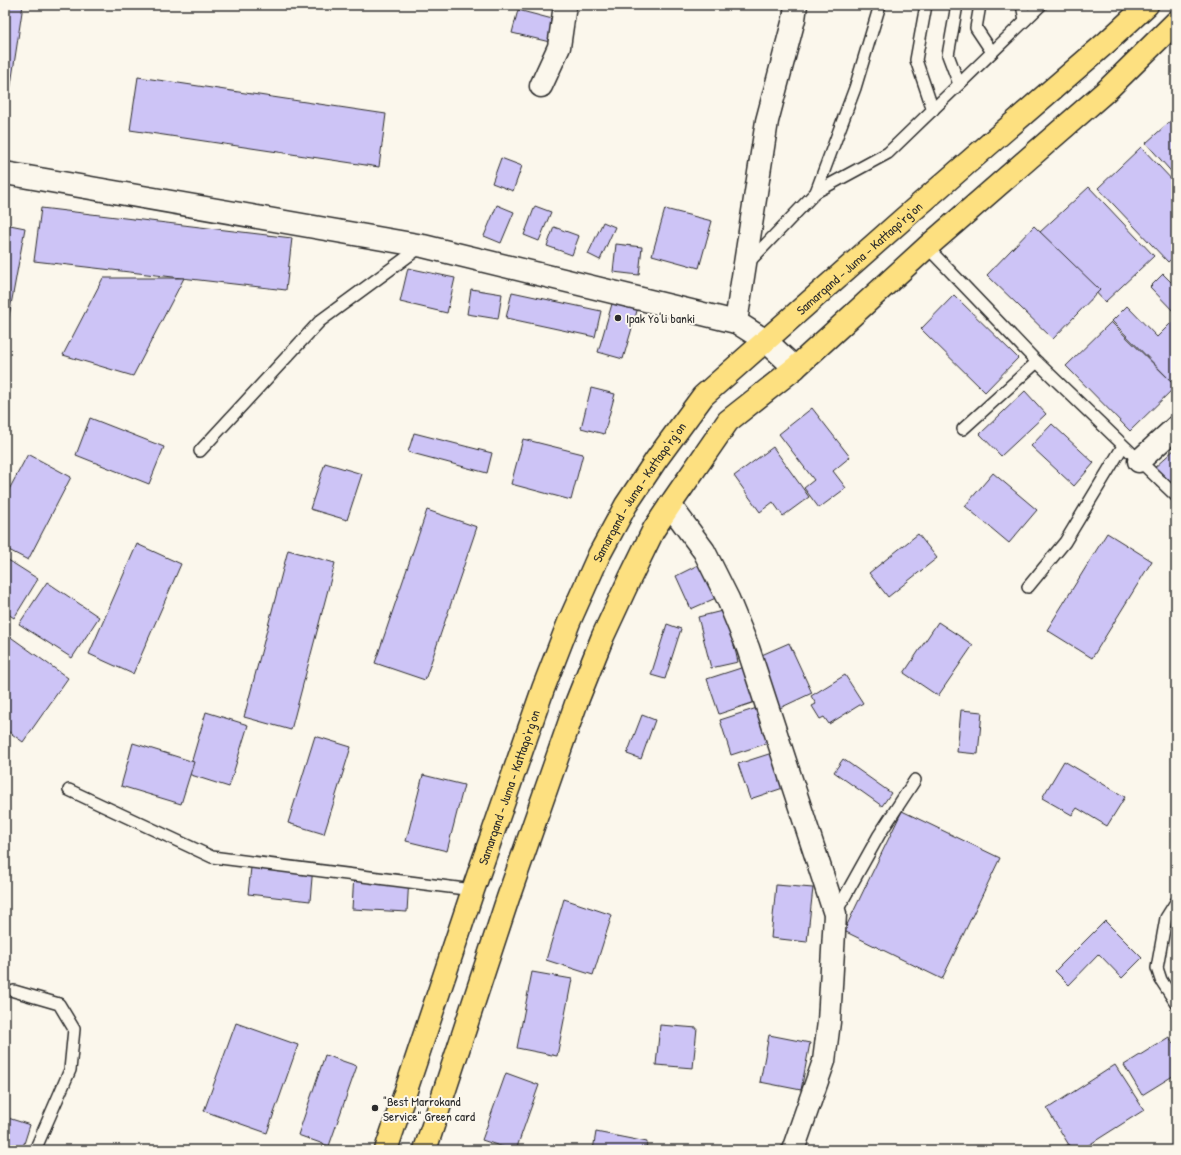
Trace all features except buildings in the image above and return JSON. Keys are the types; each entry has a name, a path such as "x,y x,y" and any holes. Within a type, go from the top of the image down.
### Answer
{"main road":[{"name":"Samarqand - Juma - Kattaqo‘rg‘on","path":"386,1150 473,890 543,689 569,622 599,555 631,499 656,460 703,396 1108,42 1147,5"},
{"path":"425,1150 508,898 577,701 603,636 654,529 728,421 795,368 927,247 1106,91 1176,22"}],"street":[{"path":"541,86 559,47 565,5"},
{"path":"736,322 767,121 794,19 796,5"},
{"path":"5,172 423,246 736,322 766,341 795,368"},
{"path":"1139,461 1176,427"},
{"path":"670,505 704,551 728,599 748,648 835,914 829,1022 824,1061 793,1150"}],"lane":[{"path":"816,192 855,88 880,5"},
{"path":"926,5 916,60 932,110"},
{"path":"957,5 948,55 959,84"},
{"path":"980,5 976,28 992,52"},
{"path":"1022,5 1026,20"},
{"path":"744,267 816,192 888,153 1040,5"},
{"path":"200,451 320,321 423,246"},
{"path":"927,247 1037,362 1176,496"},
{"path":"963,429 1037,362"},
{"path":"1028,587 1065,542 1124,446"},
{"path":"835,914 879,835 915,780"},
{"path":"69,790 212,857 473,890"},
{"path":"1176,902 1166,918 1157,968 1161,980 1176,1003"},
{"path":"14,991 59,1004 74,1029 70,1070 35,1150"}],"place":[{"name":"Ipak Yo'li banki","path":"618,318"},
{"name":"\"Best Marrokand Service\" Green card","path":"375,1108"}]}
